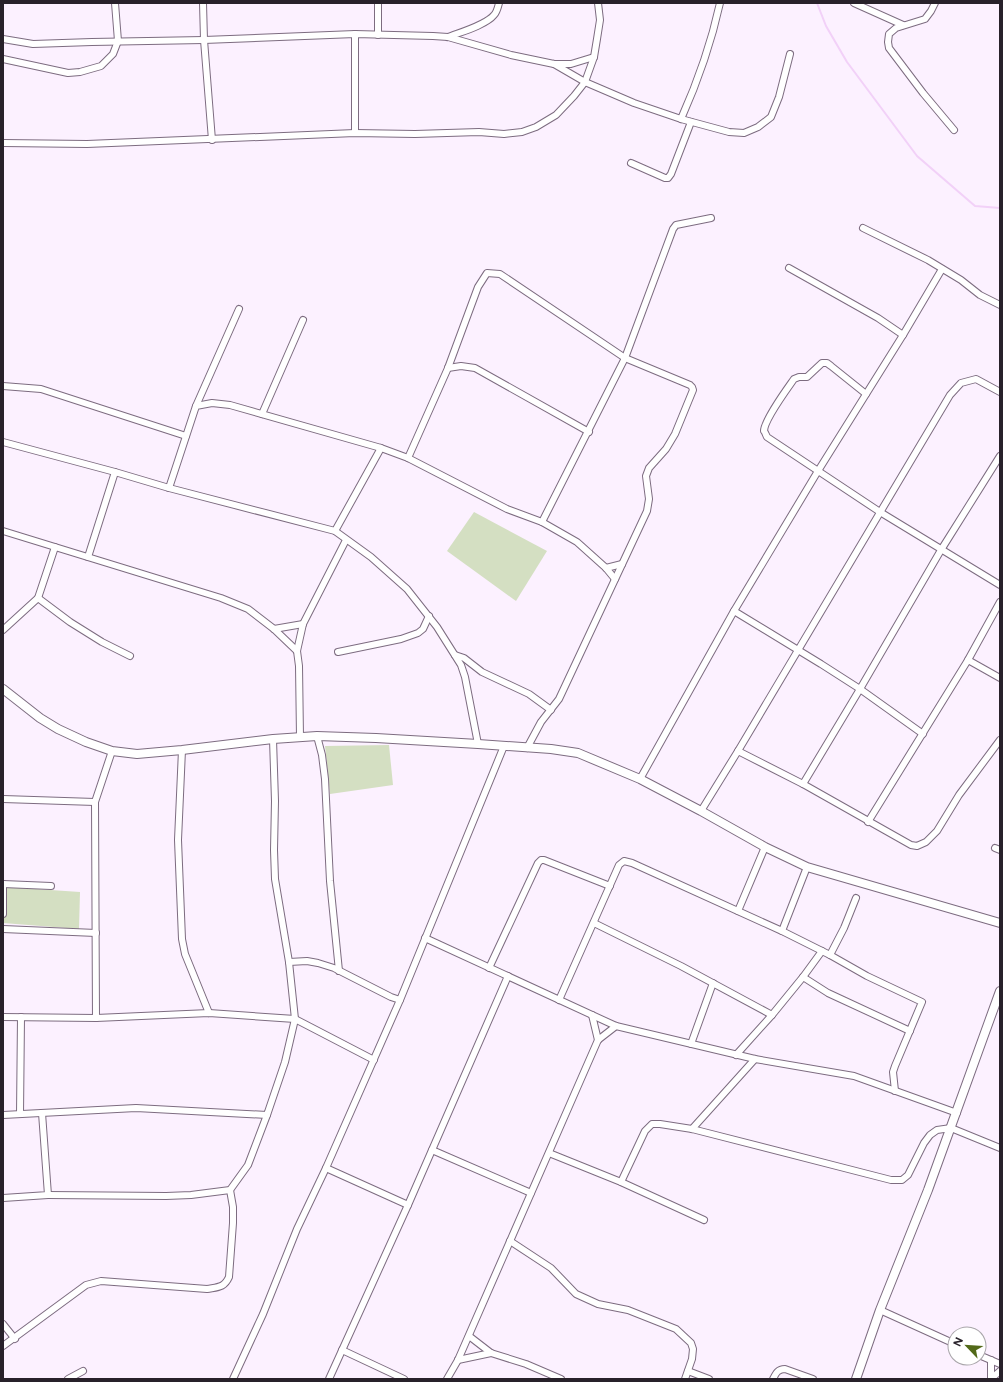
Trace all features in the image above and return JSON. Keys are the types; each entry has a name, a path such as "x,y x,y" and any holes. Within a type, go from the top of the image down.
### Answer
{"street":[{"path":"3,59 68,73 80,72 101,66 113,54 118,41 115,3"},
{"path":"203,3 204,40 212,140"},
{"path":"378,3 378,35"},
{"path":"448,37 491,18 495,14 499,3"},
{"path":"3,143 86,144 355,134 479,132 504,134 522,132 536,127 556,115 585,82 594,57 600,20 598,3"},
{"path":"681,119 700,75 716,22 720,3"},
{"path":"854,3 903,25"},
{"path":"934,3 931,11 925,19 896,28 889,34 888,42 889,48 922,92 954,130"},
{"path":"3,40 33,44 204,40 355,34 448,37 511,55 554,64 571,64 594,57"},
{"path":"355,34 355,134"},
{"path":"554,64 585,82 634,103 691,122 729,132 744,133 771,118 779,97 790,54"},
{"path":"631,163 668,178 672,174 691,122"},
{"path":"542,522 589,432 625,358 673,229 676,225 712,218"},
{"path":"863,228 928,260 961,280 980,295 1000,305"},
{"path":"789,268 878,318 903,335"},
{"path":"640,779 734,611 942,269"},
{"path":"408,458 448,368 478,287 487,273 500,274 625,358 690,384 692,387 693,390 675,434 666,449 649,468 646,476 650,499 647,511 559,699 542,722 527,748"},
{"path":"169,488 196,406 239,309"},
{"path":"262,414 303,320"},
{"path":"866,394 827,363 822,363 807,377 799,377 794,379 771,414 764,432 767,437 880,512 1000,585"},
{"path":"448,368 462,366 475,368 589,432"},
{"path":"701,811 799,651 950,395 962,382 976,379 1000,392"},
{"path":"3,386 41,389 186,436"},
{"path":"196,406 212,403 230,406 380,448 408,458 507,509 542,522 577,542 606,568 615,579"},
{"path":"3,442 169,488 335,531 370,556 408,589 429,616 461,665 465,677 478,744"},
{"path":"335,531 380,448"},
{"path":"803,784 941,550 1000,456"},
{"path":"88,557 115,472"},
{"path":"3,531 236,603 248,609 274,629 297,651"},
{"path":"300,737 299,666 297,651 302,624 346,540"},
{"path":"3,630 38,598 55,548"},
{"path":"606,568 622,564"},
{"path":"38,598 70,622 102,642 130,656"},
{"path":"868,822 968,660 1000,602"},
{"path":"734,611 860,689 923,734"},
{"path":"338,652 401,639 418,633 423,629 429,616"},
{"path":"274,629 302,624"},
{"path":"455,655 464,658 488,675 529,694 551,710"},
{"path":"968,660 1000,678"},
{"path":"3,688 40,718 58,729 86,742 112,751 137,754 273,739 317,736 478,744 551,749 578,753 640,779 765,847 807,867 1000,923"},
{"path":"317,736 322,755 325,779 330,881 339,971"},
{"path":"3,1346 15,1339 86,1285 93,1282 101,1281 207,1289 220,1287 226,1283 229,1277 233,1207 230,1190 248,1165 267,1115 285,1062 294,1019 289,962 275,880 273,739"},
{"path":"738,751 803,784 868,822 912,845 917,846 926,842 943,824 960,795 1000,740"},
{"path":"234,1379 263,1314 297,1229 326,1168 400,1000 504,746"},
{"path":"182,750 178,840 182,939 185,954 209,1014"},
{"path":"96,1018 95,802 112,751"},
{"path":"3,798 95,802"},
{"path":"738,911 765,847"},
{"path":"489,968 538,863 541,860 610,886"},
{"path":"559,1000 619,865 624,861 632,863 782,931 868,976 922,1002 893,1072 895,1091"},
{"path":"782,931 807,867"},
{"path":"3,914 3,884 51,886"},
{"path":"830,955 844,928 856,898"},
{"path":"594,923 681,966 772,1016"},
{"path":"3,929 96,933"},
{"path":"425,938 616,1026 736,1055 848,1075 957,1113"},
{"path":"736,1055 772,1016 822,952"},
{"path":"289,962 307,961 318,963 339,971 400,1000"},
{"path":"329,1379 408,1205 508,976"},
{"path":"803,977 828,993 910,1031"},
{"path":"691,1044 713,983"},
{"path":"856,1379 880,1310 957,1113 1000,991"},
{"path":"3,1017 96,1018 209,1014 294,1019 374,1060"},
{"path":"592,1015 598,1040"},
{"path":"20,1114 21,1017"},
{"path":"447,1379 469,1336 598,1040 616,1026"},
{"path":"692,1129 755,1059"},
{"path":"3,1115 136,1108 267,1115"},
{"path":"42,1113 48,1195"},
{"path":"620,1182 645,1131 652,1124 692,1129 891,1180 902,1180 908,1175 924,1144 930,1135 937,1130 951,1128 1000,1148"},
{"path":"432,1150 531,1193"},
{"path":"549,1153 620,1182 704,1220"},
{"path":"326,1168 408,1205"},
{"path":"3,1198 48,1195 166,1196 191,1195 230,1190"},
{"path":"510,1241 551,1268 576,1294 598,1304 628,1310 676,1329 693,1348 692,1359 684,1379"},
{"path":"880,1310 947,1340"},
{"path":"3,1324 15,1339"},
{"path":"469,1336 490,1353 520,1362 561,1379"},
{"path":"342,1350 404,1379"},
{"path":"458,1360 490,1353"},
{"path":"987,1358 1000,1364"},
{"path":"991,1360 991,1378"},
{"path":"773,1379 780,1369 785,1369 813,1379"},
{"path":"68,1379 83,1371"},
{"path":"688,1371 709,1379"},
{"path":"991,1378 1000,1372"}],"green space":[{"path":"474,512 547,551 516,601 447,551"},
{"path":"389,745 393,785 330,794 325,746"},
{"path":"6,887 80,892 79,929 3,923"}],"waterway":[{"path":"817,3 826,26 847,62 917,156 975,206 1000,208"}]}
